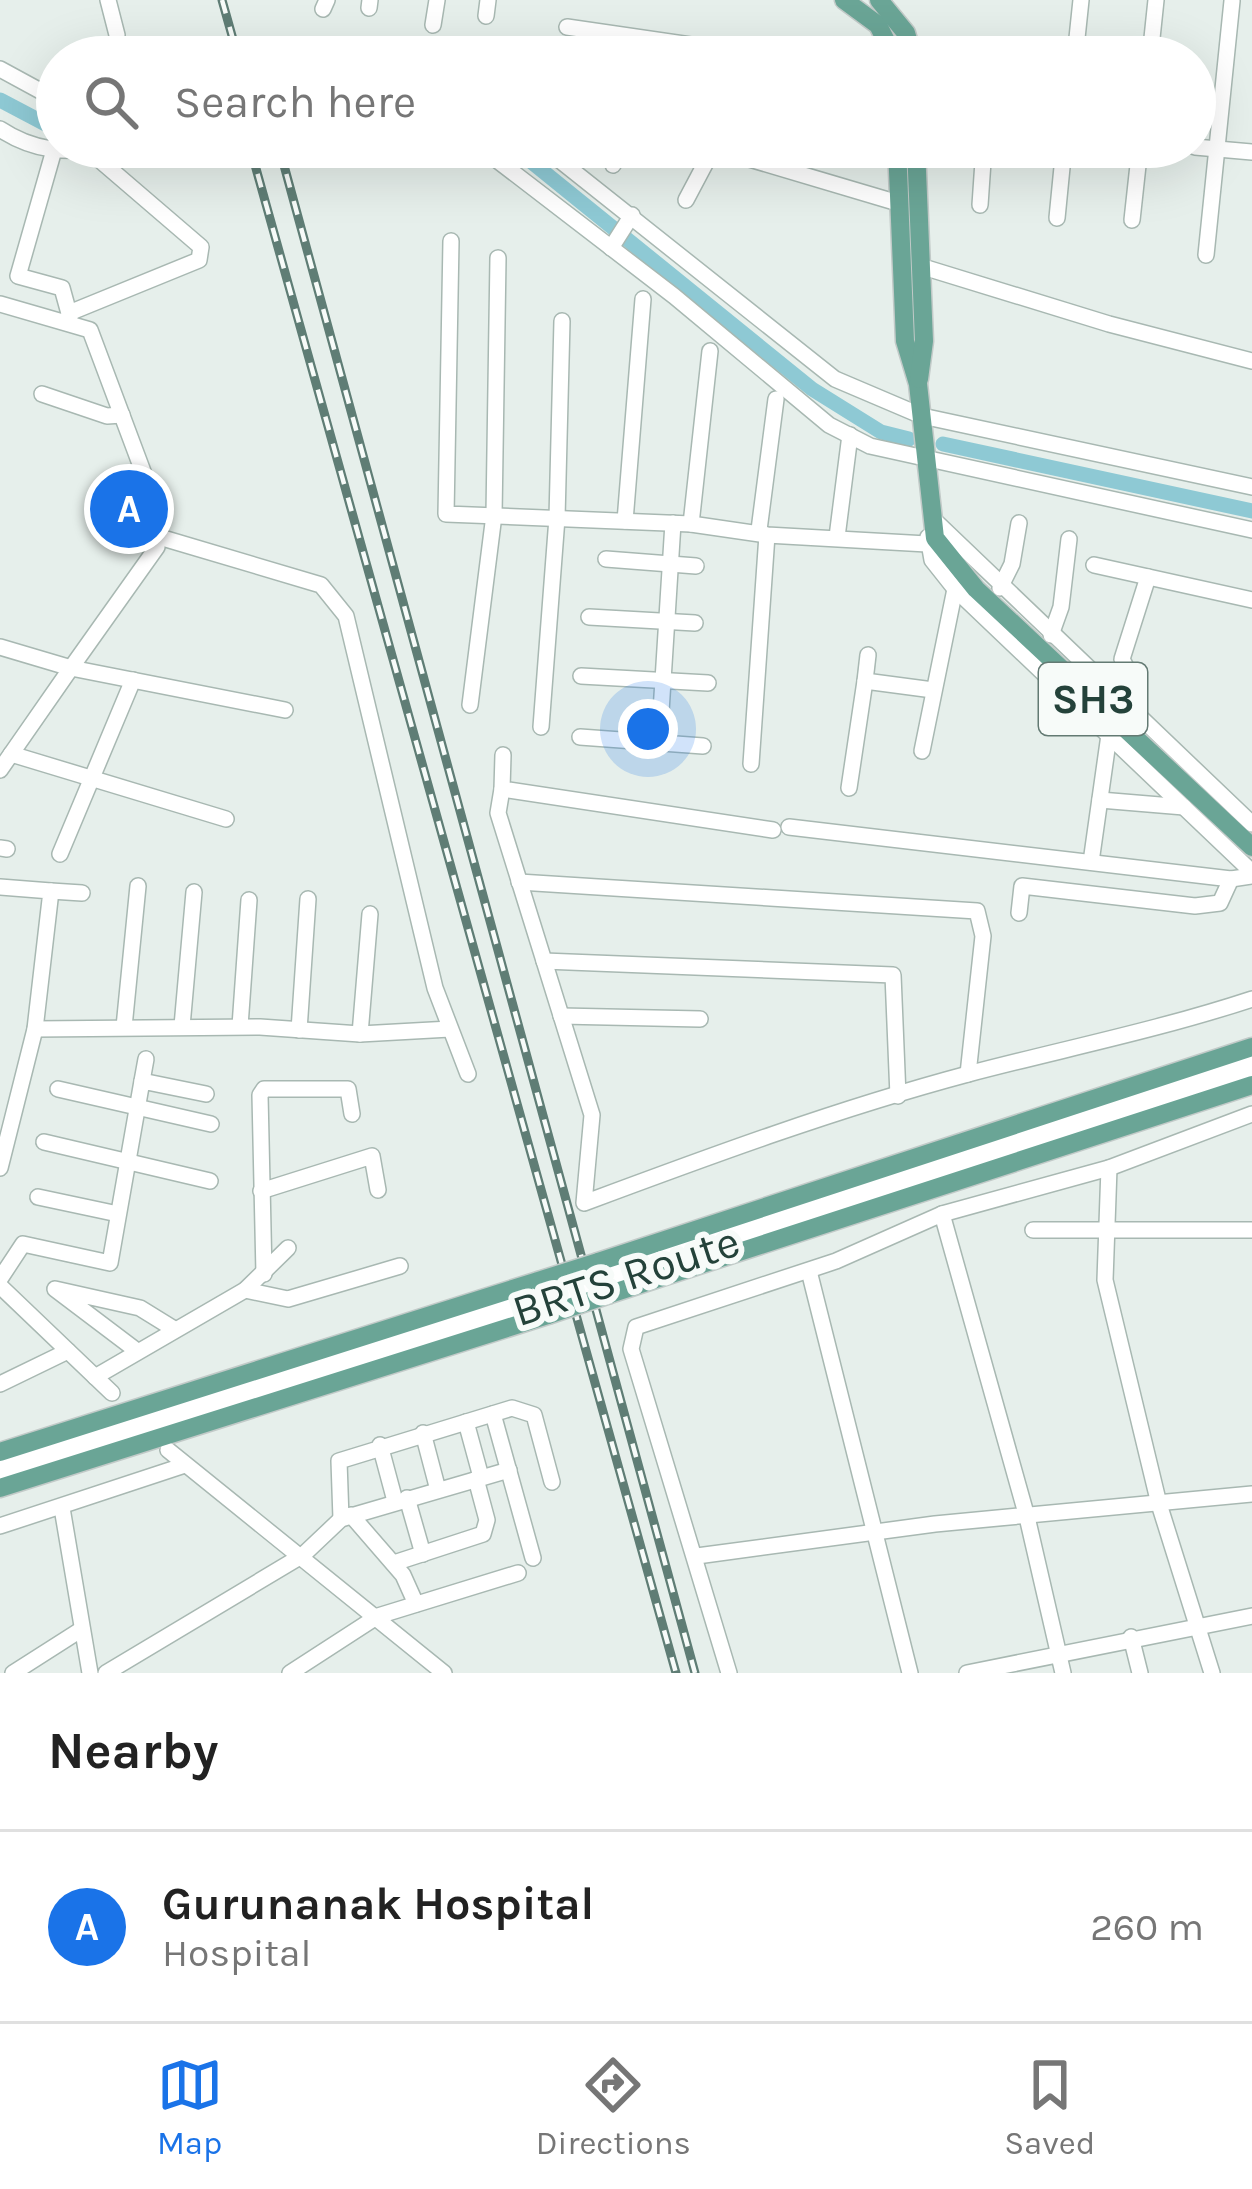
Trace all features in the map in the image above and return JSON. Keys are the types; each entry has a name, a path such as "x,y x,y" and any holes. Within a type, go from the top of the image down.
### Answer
{"main road":[{"path":"844,0 878,25 884,36"},
{"path":"879,0 907,36"},
{"path":"897,168 904,340 919,383"},
{"path":"917,168 924,341 919,383 922,416"},
{"name":"SH3","path":"922,416 933,545 1252,848"},
{"path":"0,1488 1252,1047"},
{"path":"0,1452 543,1297 1252,1084"}],"street":[{"path":"108,0 118,35"},
{"path":"433,25 437,0"},
{"path":"1077,36 1081,0"},
{"path":"1152,36 1156,0"},
{"path":"1216,159 1232,1"},
{"path":"567,27 618,36"},
{"path":"0,69 36,89"},
{"path":"0,129 36,147"},
{"path":"1217,149 1252,152"},
{"path":"49,168 18,276 62,289 70,319"},
{"path":"70,319 199,260 201,247 118,168"},
{"path":"507,168 829,425 926,462 1252,530"},
{"path":"570,168 835,379 922,416 1252,487"},
{"path":"686,200 701,168"},
{"path":"780,168 898,202"},
{"path":"980,205 982,168"},
{"path":"1057,218 1062,168"},
{"path":"1132,220 1138,168"},
{"path":"1206,255 1215,168"},
{"path":"611,248 632,215"},
{"path":"451,241 446,514 682,523 933,545"},
{"path":"470,705 494,515 498,258"},
{"path":"920,266 1109,324 1252,361"},
{"path":"626,521 643,298"},
{"path":"0,304 70,319 90,330 151,493 157,548 0,769"},
{"path":"541,727 557,518 562,321"},
{"path":"659,743 671,564 710,351"},
{"path":"42,394 107,416 122,415"},
{"path":"751,764 763,533 776,399"},
{"path":"837,537 850,435"},
{"name":"SH3","path":"930,516 1000,588 1252,824"},
{"path":"1000,588 1012,564 1019,523"},
{"path":"156,536 320,585 346,616 435,988 468,1074"},
{"path":"1051,635 1061,607 1069,538"},
{"name":"SH3","path":"933,545 932,560 955,589 1252,874"},
{"path":"606,559 696,566"},
{"path":"1094,565 1252,600"},
{"path":"1118,699 1127,671 1122,659 1148,577"},
{"path":"922,751 955,589"},
{"path":"589,617 694,623"},
{"path":"0,647 70,668 285,710"},
{"path":"849,788 868,655"},
{"path":"581,676 708,683"},
{"path":"60,854 133,680"},
{"path":"865,681 933,690"},
{"path":"1091,862 1109,736"},
{"path":"580,737 703,746"},
{"path":"11,754 226,819"},
{"path":"503,755 498,813 592,1115 584,1203 756,1139 968,1074 1154,1032 1252,999"},
{"path":"502,789 781,829 1231,879 1252,874"},
{"path":"1100,800 1184,807"},
{"path":"1019,913 1022,886 1195,906 1220,903 1231,879"},
{"path":"519,882 977,911 983,936 968,1074"},
{"path":"0,886 82,893"},
{"path":"124,1028 138,886"},
{"path":"0,1168 35,1029 51,891"},
{"path":"182,1026 194,892"},
{"path":"299,1030 308,899"},
{"path":"240,1026 249,900"},
{"path":"359,1034 370,914"},
{"path":"544,962 893,975 898,1096"},
{"path":"561,1016 700,1019"},
{"path":"35,1029 240,1026 359,1034 451,1029"},
{"path":"112,1393 0,1282 23,1244 110,1263 146,1058"},
{"name":"BRTS Route","path":"604,1277 1252,1059"},
{"name":"BRTS Route","path":"604,1277 1252,1071"},
{"path":"142,1081 206,1094"},
{"path":"264,1274 264,1088 348,1089 352,1114"},
{"path":"58,1089 211,1124"},
{"path":"0,1094 15,1109"},
{"path":"729,1673 631,1349 632,1334 646,1320 809,1270 942,1214 1109,1168 1252,1114"},
{"path":"44,1142 210,1181"},
{"path":"261,1191 372,1156 378,1190"},
{"path":"1109,1168 1105,1280 1159,1504 1212,1673"},
{"path":"38,1197 118,1214"},
{"path":"942,1214 1027,1517 1063,1673"},
{"path":"1034,1230 1107,1227 1251,1233"},
{"path":"95,1377 245,1290 288,1248"},
{"path":"245,1290 288,1299 400,1266"},
{"path":"809,1270 910,1673"},
{"path":"137,1351 51,1285 140,1308 173,1329"},
{"name":"BRTS Route","path":"0,1464 543,1297"},
{"name":"BRTS Route","path":"0,1478 543,1297"},
{"path":"0,1384 68,1351"},
{"path":"416,1604 394,1563 346,1517 339,1460 512,1408 534,1415 552,1482"},
{"path":"493,1414 533,1558"},
{"path":"394,1563 484,1534 488,1520 466,1422"},
{"path":"423,1433 438,1490"},
{"path":"380,1445 423,1554"},
{"path":"168,1450 182,1466 303,1556 444,1673"},
{"path":"0,1526 182,1466"},
{"path":"106,1673 303,1556 346,1517 509,1470"},
{"path":"697,1556 877,1532 1252,1494"},
{"path":"62,1508 90,1673"},
{"path":"290,1673 378,1616 518,1573"},
{"path":"967,1673 1252,1616"},
{"path":"13,1673 82,1629"},
{"path":"1130,1637 1140,1673"}],"building":[{"path":"111,500 141,508 131,546 100,538"}],"waterway":[{"path":"0,100 36,119"},
{"path":"539,168 812,389 881,432 909,439"},
{"path":"943,444 1252,511"}],"railway":[{"path":"222,0 232,36"},
{"path":"256,168 676,1673"},
{"path":"285,168 695,1673"}],"place":[{"name":"Gurunanak Hospital","path":"129,509"}]}
